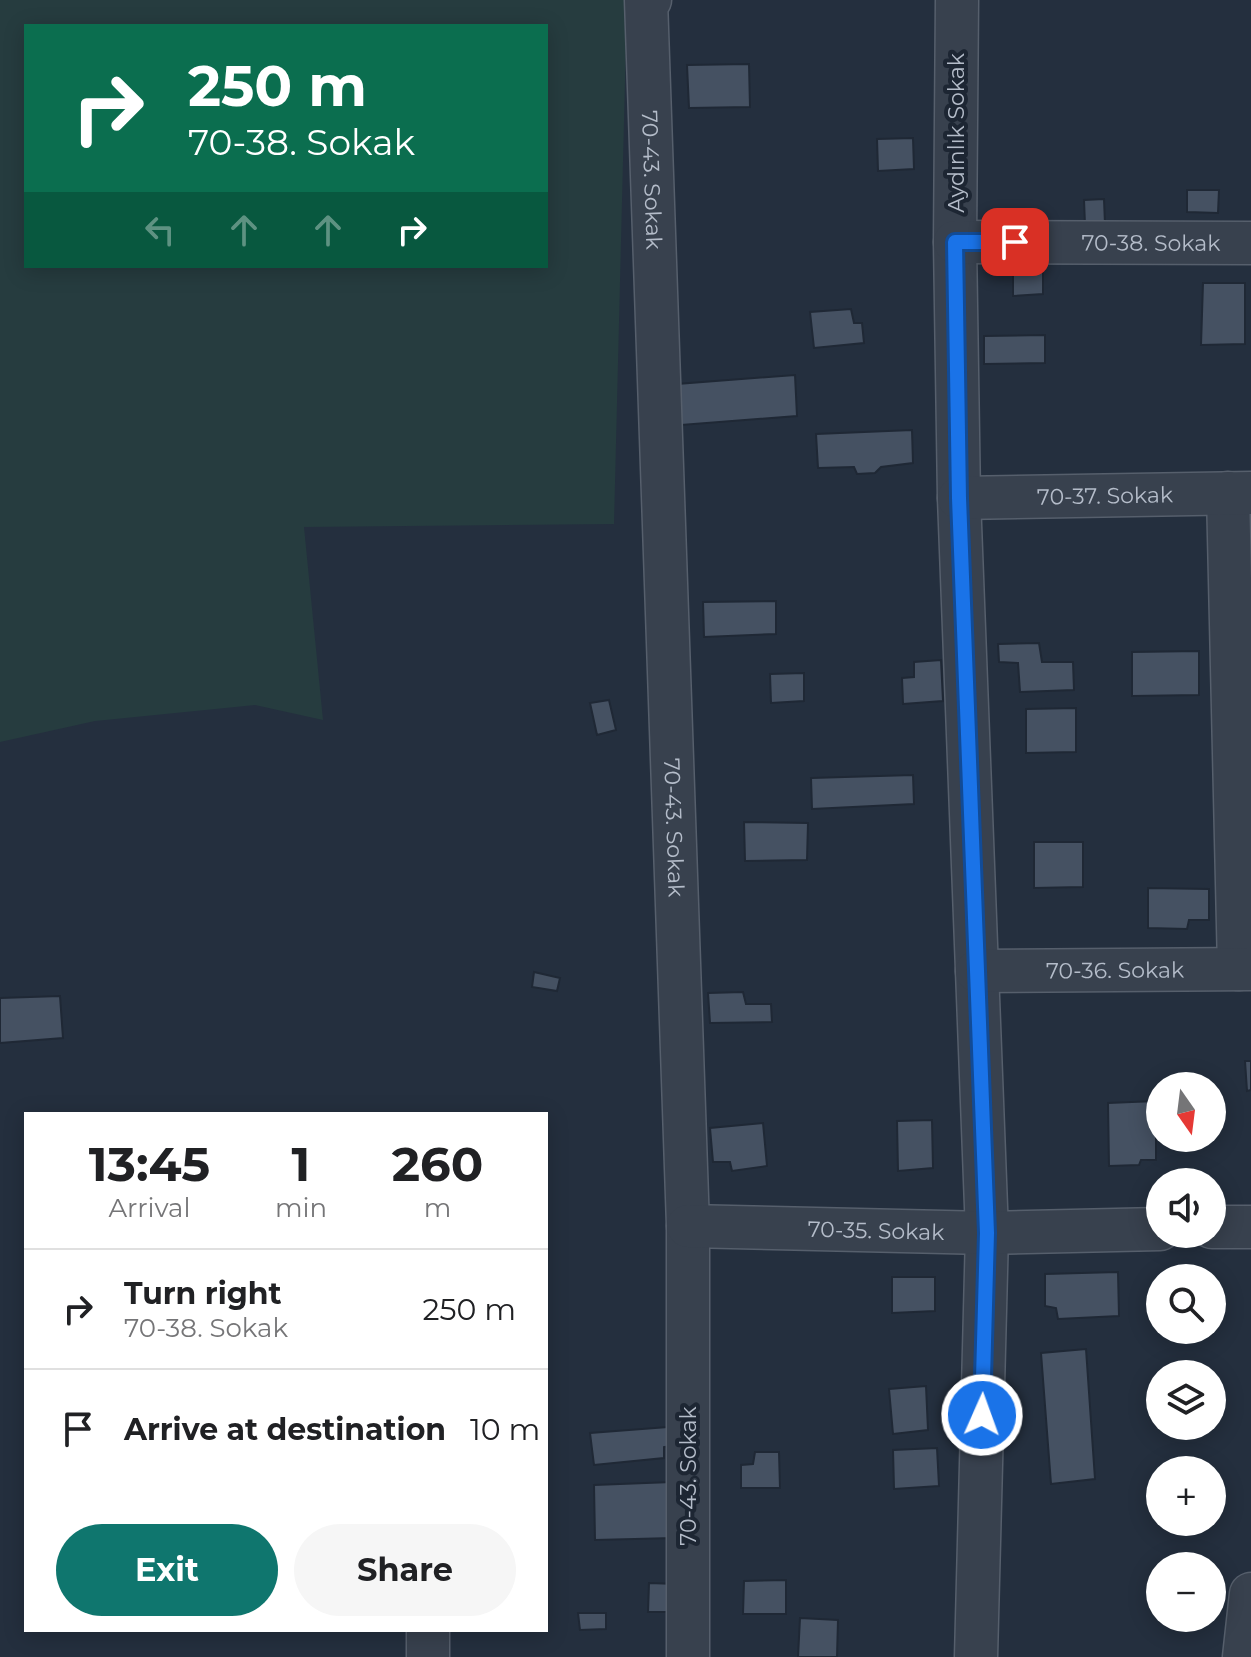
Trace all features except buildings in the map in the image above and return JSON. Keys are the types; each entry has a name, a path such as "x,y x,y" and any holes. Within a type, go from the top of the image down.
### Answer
{"street":[{"name":"70-43. Sokak","path":"648,0 688,1226 688,1657"},
{"name":"Aydınlık Sokak","path":"957,0 955,242 959,498 987,1233 976,1657"},
{"name":"70-38. Sokak","path":"955,242 1251,243"},
{"name":"70-37. Sokak","path":"959,498 1239,493"},
{"path":"1239,493 1245,969"},
{"name":"70-36. Sokak","path":"977,971 1245,969"},
{"name":"70-35. Sokak","path":"688,1226 987,1233 1146,1229"},
{"path":"1226,1227 1251,1227"},
{"path":"1244,1657 1251,1594"},
{"path":"428,1632 428,1657"}],"green space":[{"path":"0,0 627,0 614,524 304,527 323,720 255,705 95,721 0,742"}],"route":[{"path":"982,1415 987,1233 959,498 955,242 1015,242"}]}
